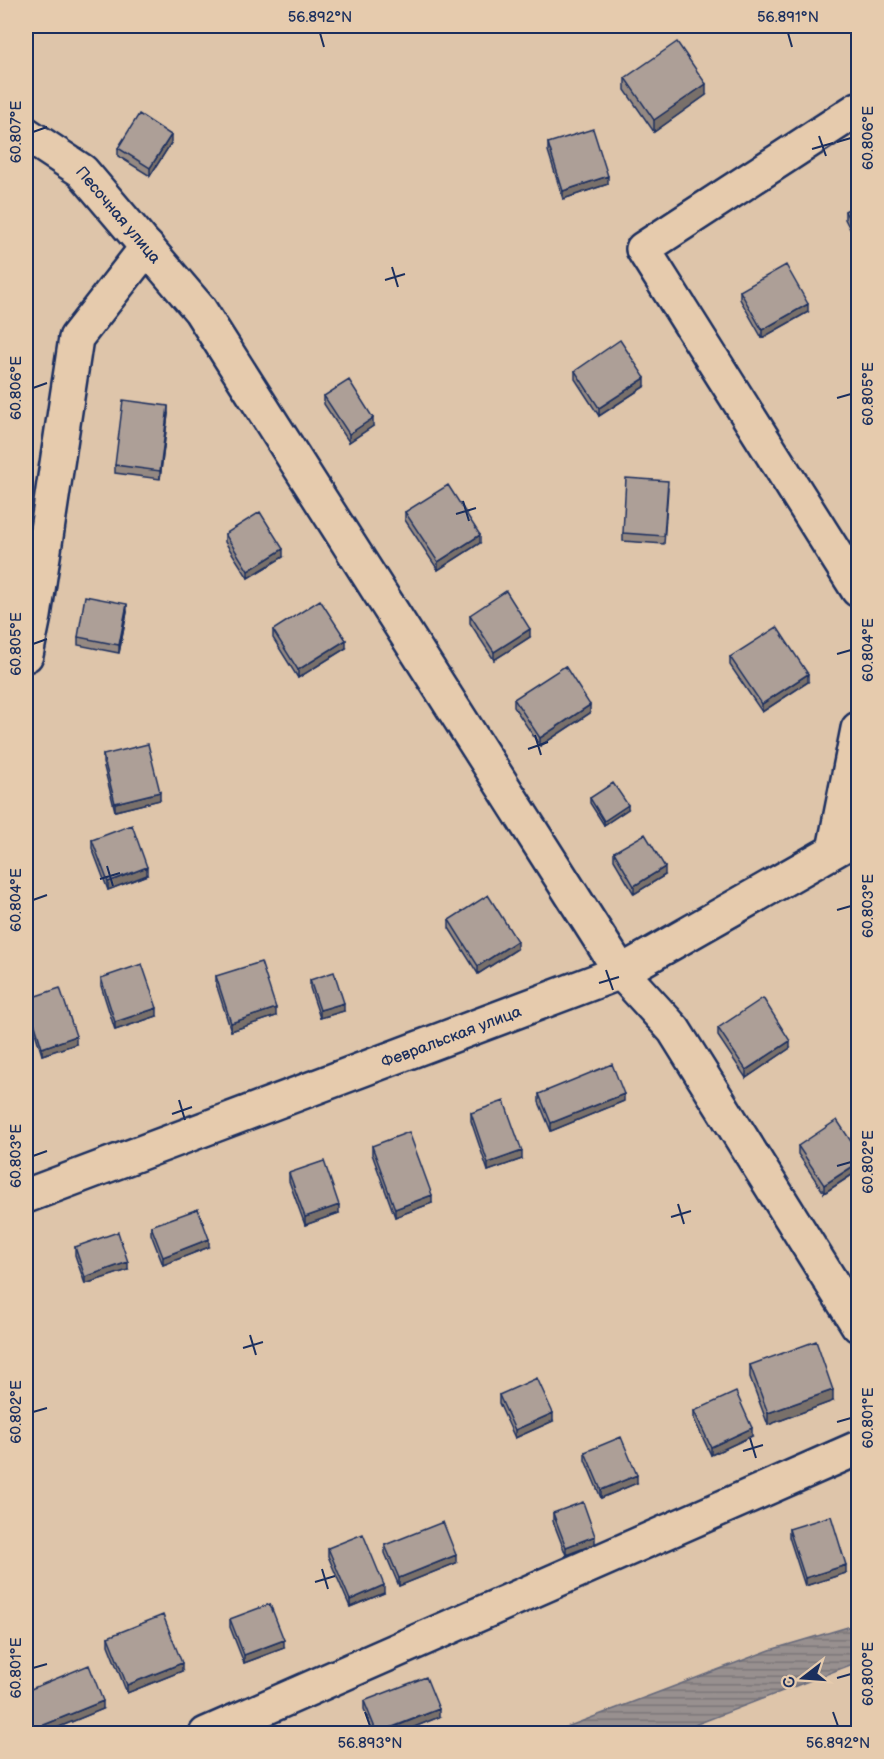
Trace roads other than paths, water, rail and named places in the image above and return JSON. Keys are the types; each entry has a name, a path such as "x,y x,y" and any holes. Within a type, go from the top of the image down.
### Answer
{"street":[{"path":"858,109 643,249 858,590"},
{"name":"Песочная улица","path":"26,134 82,171 200,310 621,972 674,1030 858,1325"},
{"path":"26,655 30,616 76,338 147,247"},
{"path":"846,843 858,729"},
{"name":"Февральская улица","path":"26,1196 621,972 846,843"},
{"path":"207,1734 858,1448"}]}
